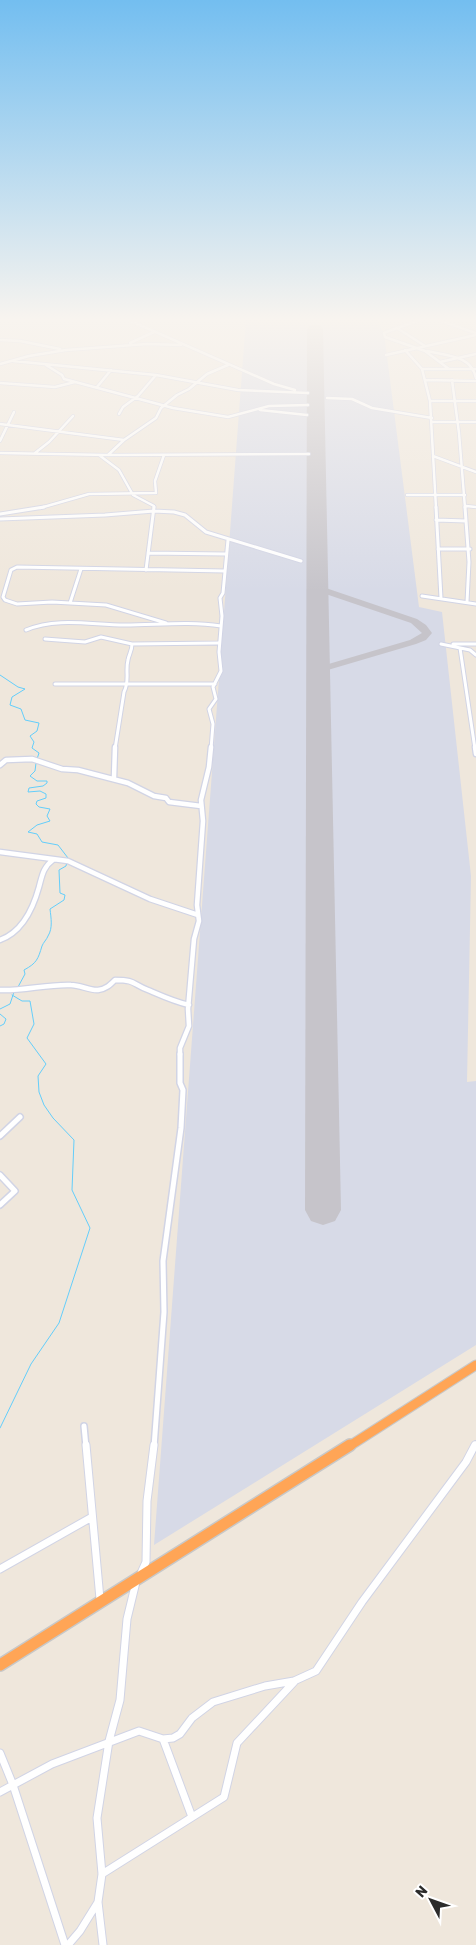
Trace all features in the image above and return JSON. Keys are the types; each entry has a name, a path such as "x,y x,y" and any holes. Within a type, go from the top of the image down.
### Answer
{"highway":[{"path":"0,1665 136,1582 476,1365"}],"street":[{"path":"119,414 121,410"},
{"path":"108,455 124,440 156,418 161,410"},
{"path":"183,410 228,417 256,410"},
{"path":"246,412 263,410 307,415"},
{"path":"381,410 432,420 476,422"},
{"path":"431,410 441,598"},
{"path":"457,410 470,549 470,588 467,602"},
{"path":"0,441 5,435 7,425 14,412"},
{"path":"34,454 73,416"},
{"path":"0,424 124,440"},
{"path":"0,453 99,455 309,454"},
{"path":"99,455 119,470 131,493 137,498 153,504 146,570"},
{"path":"0,514 37,509 80,496 156,493 155,480 164,455"},
{"path":"432,456 476,472"},
{"path":"406,495 465,495"},
{"path":"466,506 476,506"},
{"path":"0,519 153,511 182,514 201,530 228,540 301,561"},
{"path":"436,520 466,521"},
{"path":"103,1945 98,1902 102,1874 97,1818 109,1741 120,1700 127,1619 131,1597 146,1562 146,1500 154,1441 164,1312 163,1261 181,1128 183,1090 180,1083 180,1048 189,1026 194,939 199,921 199,855 203,821 201,806 213,724 209,709 216,699 213,687 221,671 218,662 222,606 220,598 223,593 228,540"},
{"path":"438,549 470,549"},
{"path":"148,553 226,554"},
{"path":"166,623 112,605 70,603 17,604 5,600 4,597 11,570 14,568 225,571"},
{"path":"70,603 81,569"},
{"path":"470,588 476,589"},
{"path":"422,596 476,604"},
{"path":"26,630 45,623 60,622 112,625 166,623 221,626"},
{"path":"46,639 85,642 101,638 132,644 218,643"},
{"path":"114,778 115,745 124,692 128,685 128,659 132,652 132,644"},
{"path":"476,644 441,644 460,648 476,655"},
{"path":"460,648 476,754"},
{"path":"55,684 215,684"},
{"path":"469,700 476,698"},
{"path":"0,765 12,760 52,764 62,769 114,778 138,787 154,796 166,798 169,802 201,806"},
{"path":"0,852 66,861 82,866 150,899 198,915"},
{"path":"0,940 14,933 26,916 39,886 43,869 54,859"},
{"path":"0,990 13,991 39,986 71,984 100,990 106,988 115,980 126,980 135,982 147,990 162,994 172,1001 189,1005"},
{"path":"0,1136 20,1117"},
{"path":"0,1174 15,1191 0,1205"},
{"path":"84,1426 101,1603"},
{"path":"0,1792 52,1764 139,1731 163,1739 173,1738 180,1734 192,1718 213,1702 265,1686 294,1681 316,1672 362,1602 466,1462 476,1444"},
{"path":"0,1569 92,1517"},
{"path":"102,1874 224,1796 236,1744 294,1681"},
{"path":"163,1739 192,1817"},
{"path":"0,1753 13,1785 66,1945 80,1931 98,1902"}],"shaded area":[{"path":"239,410 394,410 419,607 442,612 471,876 467,1082 476,1081 476,1345 154,1545"}],"waterway":[{"path":"0,675 18,687 25,689 12,697 10,705 21,709 25,720 39,723 37,731 30,736 34,742 32,748 39,753 37,759"},
{"path":"36,763 35,771 30,776 37,781 47,781 47,783 43,786 29,788 28,792 40,791 46,794 46,798 37,801 36,804 39,807 50,809 47,816 50,821 37,825 28,832 37,834 42,842 58,845 68,858"},
{"path":"18,987 25,974 24,970 36,960 50,933 50,909 64,900 65,895 60,893 59,870 66,866 67,862"},
{"path":"0,1009 10,1004 13,996"},
{"path":"0,1428 31,1364 59,1323 90,1228 72,1190 74,1140 53,1118 44,1105 39,1092 38,1076 46,1064 27,1038 34,1024 30,1001 22,1001 13,996"},
{"path":"0,1014 6,1019 4,1024 0,1026"}],"taxiway":[{"path":"317,588 414,621 423,627 427,633 423,638 413,642 318,670"}],"runway":[{"path":"316,410 323,1210"}]}
